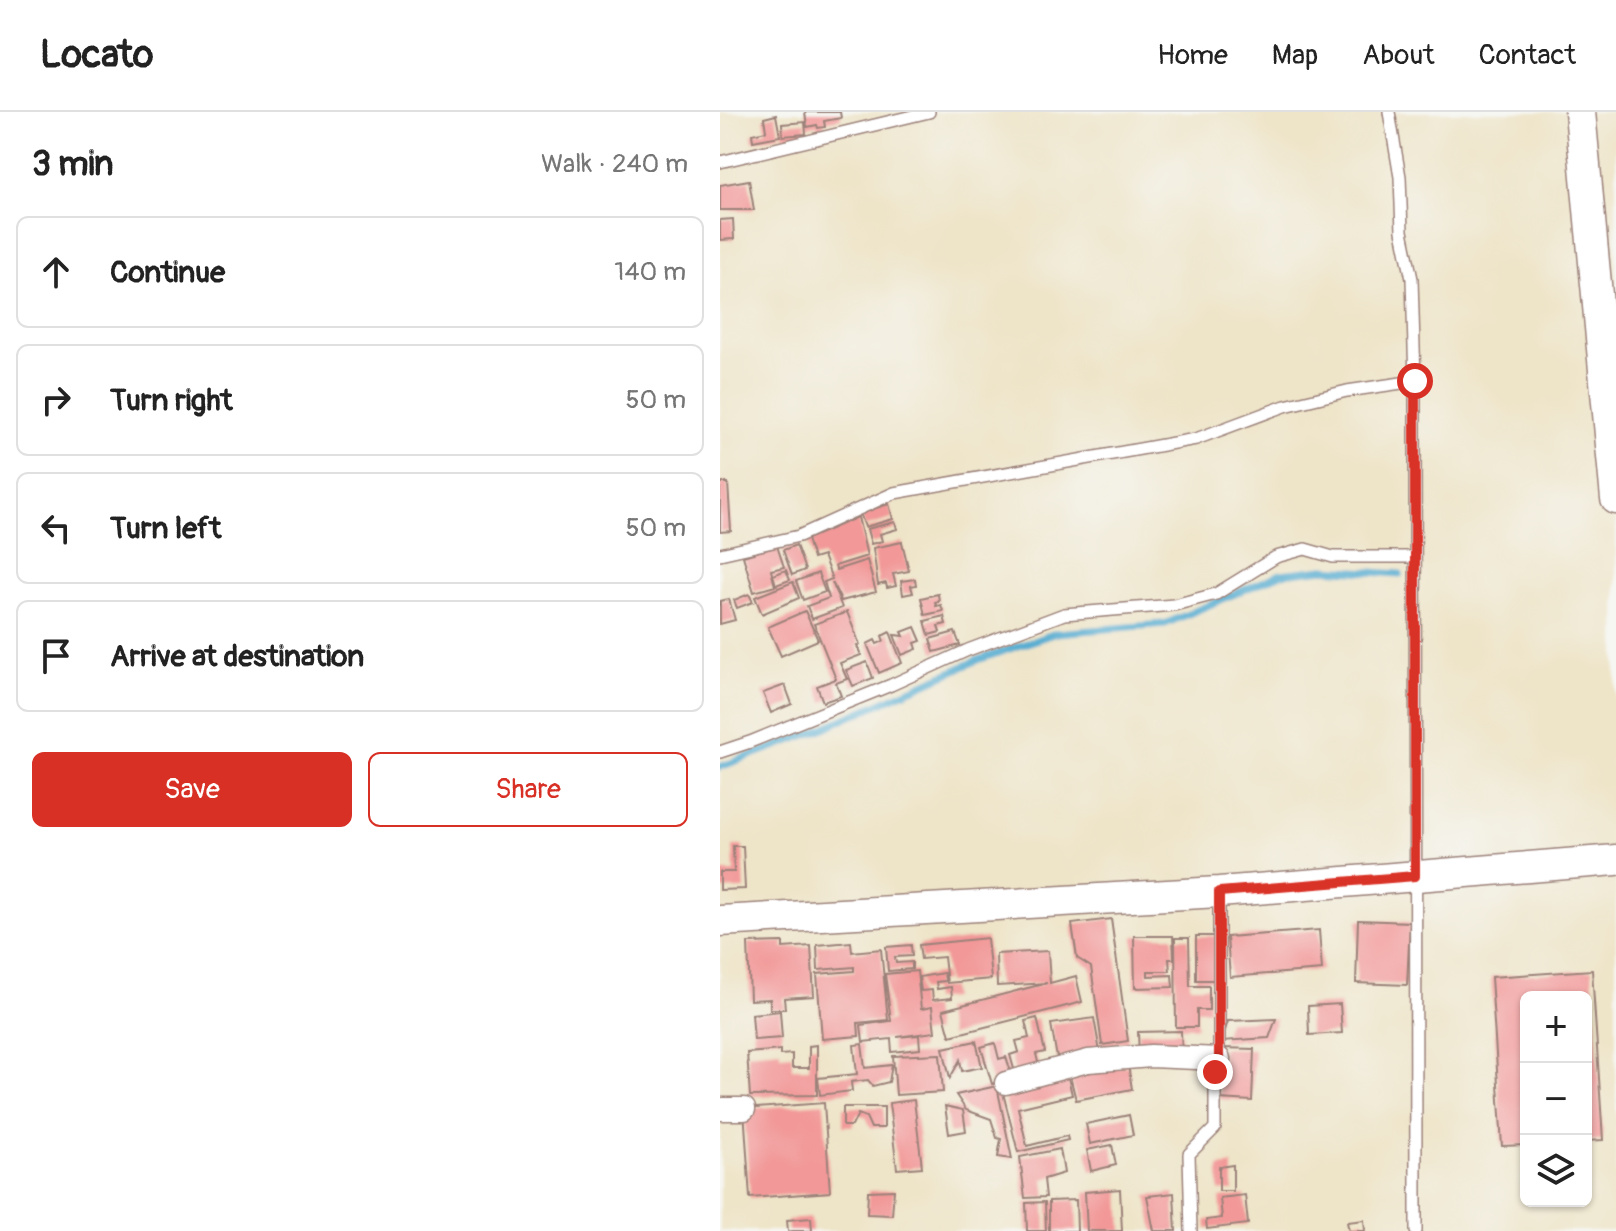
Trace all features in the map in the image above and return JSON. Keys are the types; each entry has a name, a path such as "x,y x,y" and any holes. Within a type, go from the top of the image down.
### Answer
{"main road":[{"path":"1580,112 1616,499"},
{"path":"720,921 1219,892 1616,860"}],"street":[{"path":"1006,1083 1088,1061 1151,1056 1219,1059"},
{"path":"720,1109 744,1109"}],"lane":[{"path":"720,162 929,112"},
{"path":"1389,112 1400,177 1402,231 1412,279 1415,381 1416,1231"},
{"path":"720,554 799,536 894,493 1196,439 1285,406 1347,391 1415,381"},
{"path":"720,752 1064,614 1174,605 1216,594 1276,557 1305,549 1333,557 1414,557"},
{"path":"1191,1231 1189,1154 1215,1128 1215,1072 1219,1059 1219,892"}],"building":[{"path":"805,112 840,112 841,118 824,121 825,127 807,127"},
{"path":"776,115 780,136 753,141 752,134 766,131 764,118"},
{"path":"805,122 806,134 783,136 782,124"},
{"path":"749,180 754,210 720,210 720,185"},
{"path":"733,219 734,239 720,240 720,220"},
{"path":"720,483 728,483 731,531 720,532"},
{"path":"889,504 893,519 865,527 860,513"},
{"path":"858,517 867,556 835,566 836,570 867,560 876,592 841,601 832,582 842,608 812,619 807,606 829,598 824,582 832,579 823,556 813,559 807,539"},
{"path":"895,522 897,529 880,534 882,541 871,544 867,529"},
{"path":"902,542 909,571 893,574 896,586 887,588 886,583 878,585 873,548"},
{"path":"796,545 805,570 792,575 783,550"},
{"path":"777,546 784,567 771,570 775,586 754,592 743,556"},
{"path":"786,570 790,580 776,585 773,575"},
{"path":"818,573 825,592 803,600 796,581"},
{"path":"915,579 916,585 911,586 913,593 903,595 901,581"},
{"path":"793,582 799,598 762,614 755,597"},
{"path":"749,594 753,602 737,608 734,600"},
{"path":"938,594 936,606 941,605 943,611 925,615 921,598"},
{"path":"729,599 735,620 720,624 720,601"},
{"path":"805,611 818,640 781,656 768,627"},
{"path":"847,612 861,655 840,663 847,679 836,683 841,696 823,702 817,686 836,679 814,624"},
{"path":"944,616 946,624 938,626 940,632 929,635 925,621"},
{"path":"915,627 921,641 915,643 917,649 902,655 894,635 904,636 902,632"},
{"path":"890,632 902,663 879,673 867,644 875,640 877,644 884,641 882,636"},
{"path":"955,632 960,645 934,652 930,639"},
{"path":"867,662 873,678 853,686 846,670"},
{"path":"785,685 792,704 771,713 763,693"},
{"path":"733,846 743,846 745,889 720,890 720,872 734,872"},
{"path":"1111,919 1128,1041 1102,1045 1091,967 1077,958 1072,924"},
{"path":"1358,920 1410,922 1407,985 1356,983"},
{"path":"1319,930 1322,970 1230,977 1227,937"},
{"path":"1134,936 1173,936 1174,959 1169,959 1170,971 1148,971 1148,976 1172,975 1173,987 1135,988"},
{"path":"1196,936 1221,936 1221,980 1196,980"},
{"path":"987,938 991,979 947,983 944,957 921,959 919,945"},
{"path":"1175,938 1189,938 1190,986 1209,986 1209,1010 1197,1010 1197,1027 1176,1027"},
{"path":"783,942 783,948 811,946 814,996 784,998 785,1009 770,1009 770,999 750,1000 748,943"},
{"path":"851,942 852,952 881,949 888,1020 858,1023 859,1036 822,1039 817,974 854,971 854,967 818,970 817,945"},
{"path":"911,945 912,956 895,957 896,963 912,962 912,969 888,971 886,947"},
{"path":"1048,951 1050,983 1076,976 1082,1002 950,1036 943,1010 1047,983 997,986 996,954"},
{"path":"1592,970 1603,1140 1592,1141 1592,991 1520,991 1520,1145 1502,1146 1491,977"},
{"path":"917,971 921,1009 932,1007 935,1032 897,1037 919,1035 920,1049 892,1052 891,1039 863,1042 861,1025 891,1021 885,974"},
{"path":"944,973 945,981 936,982 937,989 951,987 952,998 933,1000 932,990 921,991 919,977"},
{"path":"1340,1004 1342,1033 1309,1035 1308,1006"},
{"path":"780,1011 782,1038 754,1040 752,1014"},
{"path":"1037,1018 1045,1052 1036,1054 1040,1070 1016,1076 1010,1055 1019,1052 1016,1041 1029,1038 1025,1021"},
{"path":"1094,1018 1100,1052 1057,1058 1051,1024"},
{"path":"1276,1019 1269,1038 1222,1041 1228,1021"},
{"path":"1181,1031 1182,1055 1139,1056 1138,1032"},
{"path":"976,1041 982,1067 962,1071 960,1060 950,1078 943,1048"},
{"path":"995,1043 999,1059 1006,1057 1013,1078 992,1084 981,1047"},
{"path":"862,1044 865,1068 892,1065 889,1082 873,1086 868,1080 851,1082 852,1091 820,1095 818,1078 857,1074 854,1045"},
{"path":"817,1045 817,1095 750,1096 747,1053 780,1050 780,1055 792,1054 792,1068 809,1068 809,1046"},
{"path":"1222,1048 1254,1049 1252,1101 1219,1099"},
{"path":"940,1054 943,1092 896,1095 893,1056"},
{"path":"1128,1065 1132,1089 1076,1100 1070,1076"},
{"path":"1067,1073 1072,1095 1018,1108 1027,1146 1067,1136 1068,1140 1018,1152 1002,1089"},
{"path":"997,1086 1012,1159 998,1157 1001,1139 997,1138 991,1119 966,1110 956,1095"},
{"path":"914,1100 922,1167 897,1169 889,1103"},
{"path":"824,1103 830,1192 750,1198 744,1109"},
{"path":"945,1106 963,1110 966,1131 949,1134"},
{"path":"843,1107 884,1107 884,1128 871,1128 866,1117 858,1114 852,1126 843,1126"},
{"path":"1129,1115 1133,1135 1090,1144 1086,1124"},
{"path":"1112,1145 1116,1165 1091,1171 1087,1150"},
{"path":"1060,1149 1064,1173 1044,1179 1046,1197 1025,1198 1020,1157"},
{"path":"1233,1165 1233,1191 1219,1191 1219,1167"},
{"path":"1120,1189 1122,1231 1087,1231 1085,1192"},
{"path":"894,1190 892,1215 867,1214 868,1191"},
{"path":"1174,1193 1176,1231 1154,1231 1147,1196"},
{"path":"1245,1195 1248,1224 1207,1229 1206,1220 1222,1218 1220,1198"},
{"path":"1076,1200 1077,1231 1049,1231 1049,1201"},
{"path":"1045,1202 1046,1231 1027,1231 1026,1203"},
{"path":"811,1218 812,1231 788,1231 787,1220"},
{"path":"1364,1220 1365,1231 1349,1231 1347,1222"}],"waterway":[{"path":"720,767 817,731 978,660 1056,633 1165,624 1281,574 1324,569 1400,574"}],"route":[{"path":"1215,1072 1219,1059 1219,892 1415,876 1415,381"}]}
